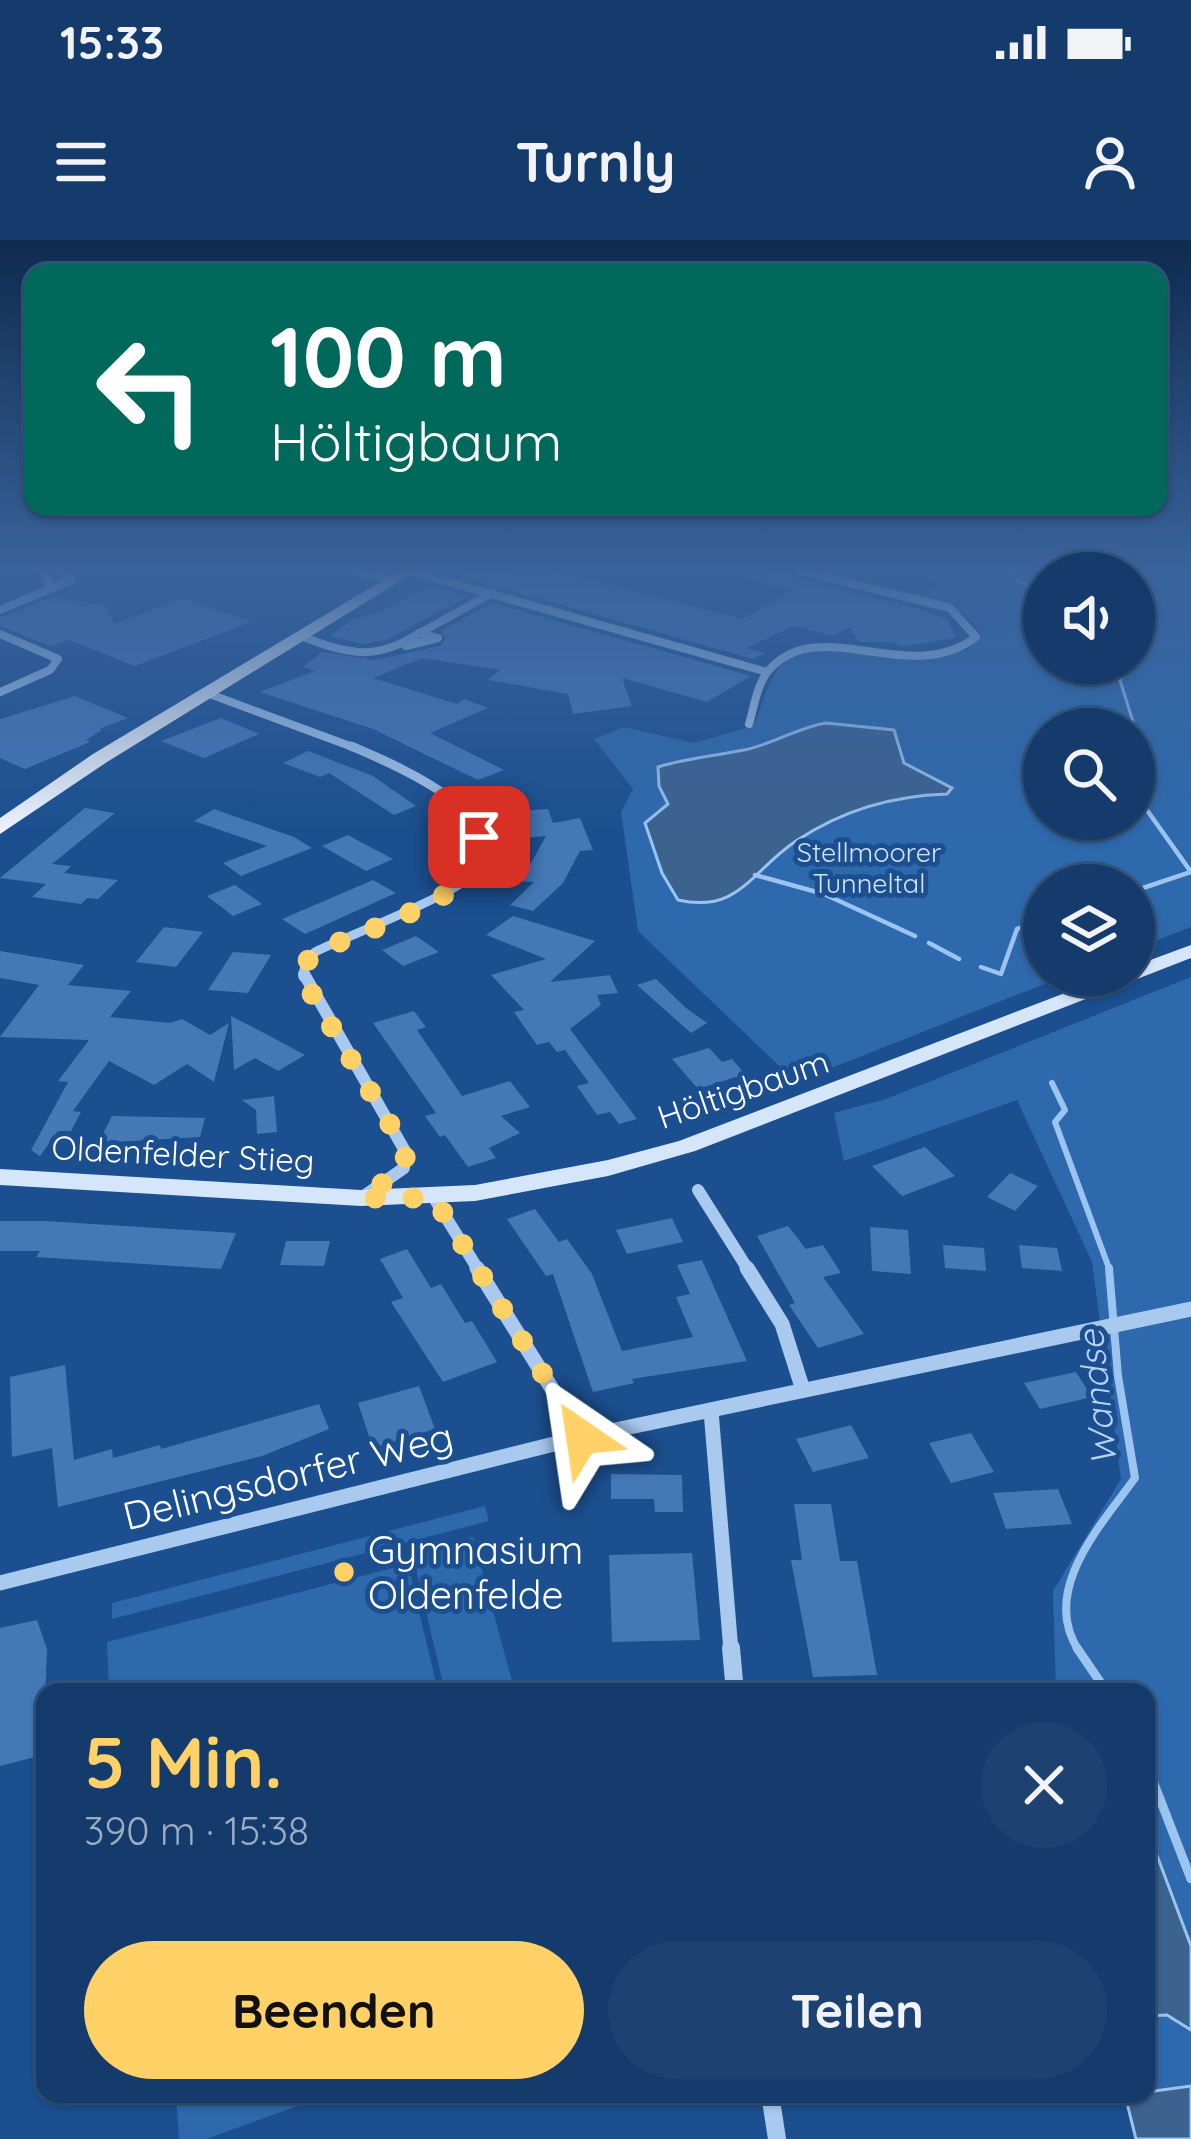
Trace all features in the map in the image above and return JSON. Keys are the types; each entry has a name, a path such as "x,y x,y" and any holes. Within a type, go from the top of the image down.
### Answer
{"main road":[{"path":"0,828 90,764 265,659"},
{"name":"Höltigbaum","path":"1155,965 1191,951"},
{"name":"Höltigbaum","path":"362,1198 434,1198 608,1168 687,1146 1075,996"},
{"name":"Oldenfelder Stieg","path":"0,1177 362,1198"}],"street":[{"path":"0,692 50,670 57,659"},
{"path":"720,659 767,672"},
{"path":"749,724 767,672 787,659"},
{"path":"208,693 400,766 463,807 475,821 482,849 479,865 466,880 446,894 315,952 305,964 303,979 406,1151 406,1164 362,1198"},
{"path":"698,1190 782,1324 803,1390"},
{"path":"434,1198 582,1437"},
{"name":"Delingsdorfer Weg","path":"0,1583 582,1437 1191,1309"},
{"path":"711,1411 734,1683"},
{"path":"771,2103 777,2139"}],"green space":[{"name":"Stellmoorer Tunneltal","path":"789,659 1023,659 1023,684 1155,684 1155,659 1191,659 1191,927 1155,941 1155,864 1023,864 1023,992 796,1082 638,931 621,812 633,789 594,739 624,727 694,743 753,726 775,674"},
{"path":"1191,977 1191,1946 1155,1849 1155,1683 1056,1683 1053,1591 1121,1479 1092,1262 1017,1100 844,1161 834,1113 886,1099 1144,996 1155,996 1155,991"},
{"path":"485,1506 489,1521 112,1619 112,1603"},
{"path":"473,1537 513,1683 443,1683 412,1552"},
{"path":"408,1564 436,1683 109,1683 107,1642"},
{"path":"1167,2015 1191,2030 1191,2086 1155,2091 1155,2016"},
{"path":"177,2103 300,2103 206,2139 179,2139"}],"shaded area":[{"path":"826,723 894,730 904,763 952,788 947,794 906,798 850,813 796,841 731,895 699,903 678,900 662,873 645,823 668,804 659,786 658,767 755,747"},
{"path":"1155,1850 1191,1946 1191,2030 1167,2015 1155,2016"},
{"path":"1191,2086 1191,2139 1136,2139 1127,2103 1155,2103 1155,2091"}],"building":[{"path":"116,659 154,659 135,666"},
{"path":"314,659 420,659 373,678 457,704 464,699 488,708 430,733 504,770 478,780 373,729 260,692 315,671 303,667"},
{"path":"426,659 689,659 751,676 707,702 622,678 632,706 573,714 568,694 488,680 500,670"},
{"path":"75,696 128,718 99,729 86,740 90,742 25,769 0,758 0,719"},
{"path":"221,718 259,734 204,758 161,741"},
{"path":"308,751 373,776 416,806 394,815 329,773 320,777 283,763"},
{"path":"85,808 115,813 52,864 71,866 64,873 118,880 98,899 87,898 81,904 32,897 46,884 0,878"},
{"path":"214,809 312,848 241,876 223,863 267,846 194,821"},
{"path":"548,809 553,823 580,818 593,850 580,851 563,883 533,911 510,905 534,882 521,881 546,836 512,839 505,812"},
{"path":"348,835 393,859 366,871 322,846"},
{"path":"373,880 396,893 305,934 282,919"},
{"path":"235,885 262,904 233,916 207,896"},
{"path":"513,916 595,941 550,982 610,975 618,993 597,995 601,1005 570,1029 637,1119 619,1124 610,1112 597,1115 577,1086 589,1083 565,1050 557,1052 549,1042 537,1045 514,1012 524,1010 491,975 546,959 486,935"},
{"path":"164,927 203,932 176,967 136,962"},
{"path":"416,936 439,952 403,966 382,950"},
{"path":"0,951 84,965 68,985 131,991 110,1017 170,1023 182,1019 210,1035 229,1023 214,1082 187,1064 154,1085 109,1061 73,1111 81,1112 71,1131 58,1131 40,1156 31,1150 68,1082 58,1081 89,1040 0,1037 39,985 0,978"},
{"path":"233,952 271,955 248,993 208,990"},
{"path":"656,979 707,1023 691,1033 637,985"},
{"path":"414,1011 426,1027 417,1030 462,1096 510,1081 530,1107 501,1116 520,1133 489,1148 496,1158 468,1167 445,1135 440,1137 425,1116 436,1113 373,1023"},
{"path":"231,1016 305,1055 278,1071 255,1058 234,1070"},
{"path":"709,1048 722,1062 732,1059 745,1074 698,1089 672,1059"},
{"path":"274,1096 277,1132 257,1134 256,1110 242,1100"},
{"path":"112,1116 205,1118 200,1137 98,1143"},
{"path":"925,1147 955,1176 902,1196 872,1166"},
{"path":"1010,1173 1038,1186 1015,1211 987,1197"},
{"path":"535,1209 559,1242 567,1239 592,1274 622,1351 693,1337 676,1297 690,1294 677,1265 702,1260 747,1361 632,1379 634,1383 593,1392 553,1274 546,1276 507,1219"},
{"path":"672,1218 683,1242 627,1254 616,1230"},
{"path":"0,1221 236,1233 221,1269 0,1251"},
{"path":"788,1226 806,1249 823,1245 841,1273 823,1277 864,1334 818,1348 789,1305 795,1303 757,1236"},
{"path":"870,1227 908,1230 911,1274 872,1271"},
{"path":"286,1241 330,1241 324,1266 280,1265"},
{"path":"943,1245 984,1248 986,1271 945,1268"},
{"path":"1019,1245 1057,1248 1062,1271 1022,1268"},
{"path":"407,1249 431,1288 441,1284 465,1323 472,1321 497,1362 443,1382 391,1302 403,1298 380,1259"},
{"path":"65,1365 74,1460 112,1449 113,1458 160,1445 161,1449 319,1404 329,1429 262,1456 58,1507 52,1448 12,1457 10,1377"},
{"path":"1076,1372 1092,1397 1040,1409 1024,1383"},
{"path":"419,1386 435,1429 373,1448 358,1403"},
{"path":"851,1425 869,1458 813,1472 796,1439"},
{"path":"971,1433 994,1472 951,1483 929,1443"},
{"path":"611,1474 682,1475 683,1512 655,1512 654,1499 611,1499"},
{"path":"1058,1489 1072,1524 1006,1529 993,1493"},
{"path":"794,1504 831,1504 840,1561 857,1561 877,1675 813,1677 791,1560 802,1560"},
{"path":"692,1553 700,1640 612,1642 609,1555"},
{"path":"37,1620 47,1649 46,1683 36,1683 36,1757 0,1766 0,1628"}],"waterway":[{"path":"1121,684 1129,708"},
{"path":"1155,821 1191,872 1155,884"},
{"path":"755,875 824,894 915,936"},
{"name":"Wandse","path":"981,967 1001,974 1017,929 1023,927"},
{"path":"929,943 959,959"},
{"name":"Wandse","path":"1052,1083 1065,1110 1055,1122 1109,1268"},
{"name":"Wandse","path":"1079,1651 1066,1605 1070,1582 1092,1538 1135,1478 1118,1376 1109,1268"},
{"name":"Wandse","path":"1079,1651 1101,1683"},
{"name":"Wandse","path":"1155,1786 1191,1879"}],"place":[{"name":"Gymnasium Oldenfelde","path":"344,1572"}],"route":[{"path":"479,837 479,865 466,880 446,894 315,952 305,964 303,979 406,1151 404,1168 362,1198 434,1198 582,1437"}]}
